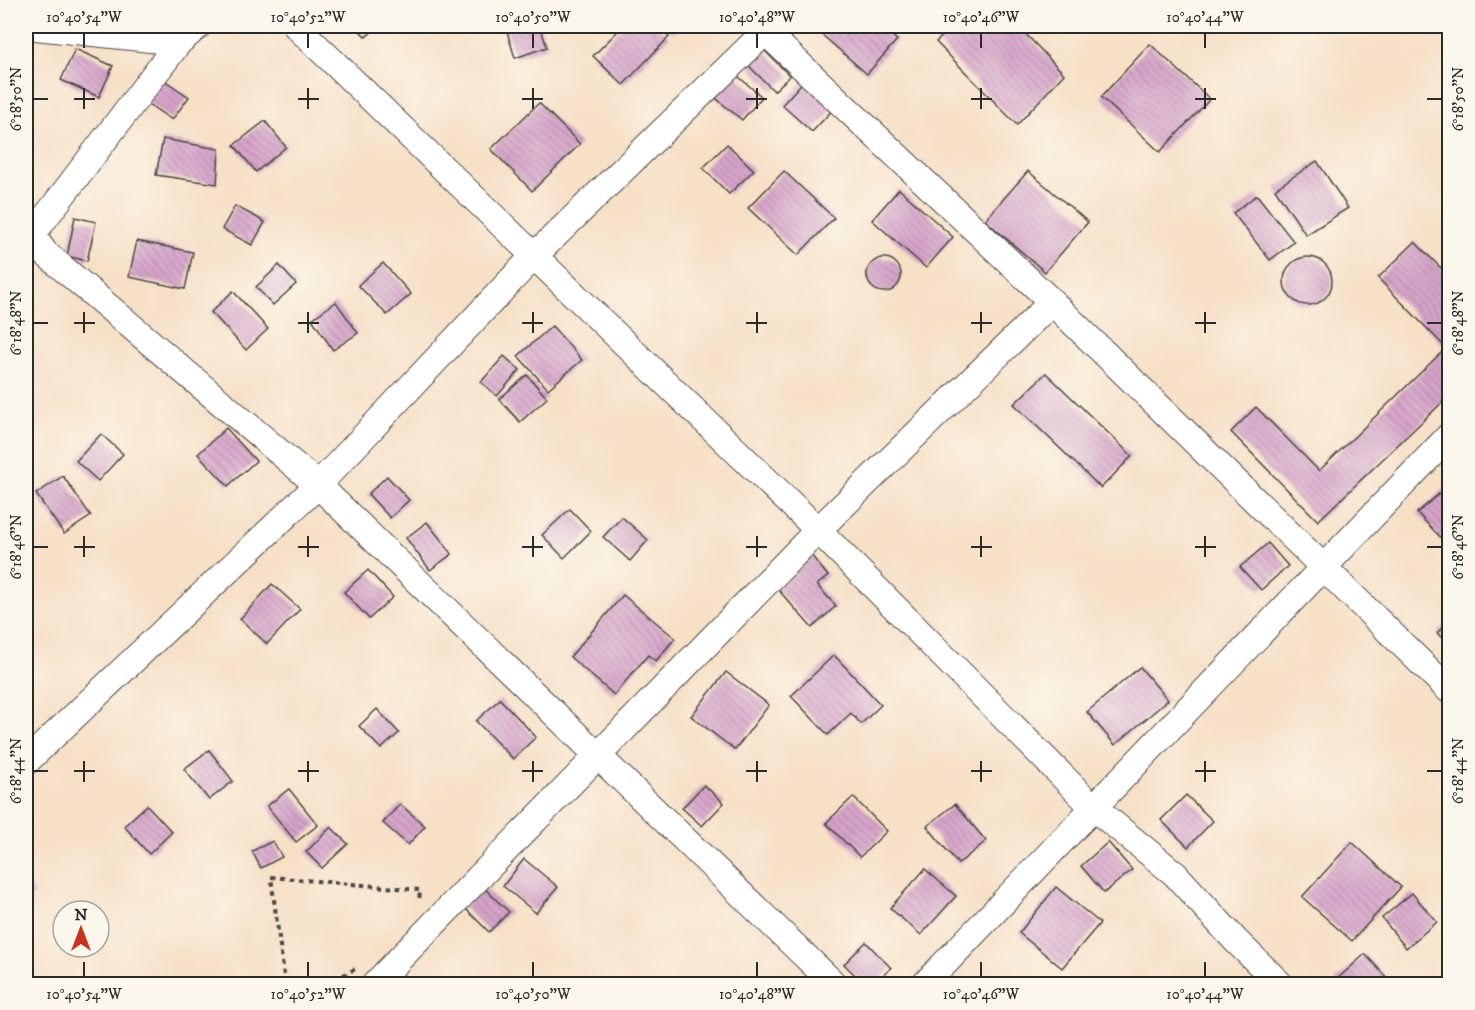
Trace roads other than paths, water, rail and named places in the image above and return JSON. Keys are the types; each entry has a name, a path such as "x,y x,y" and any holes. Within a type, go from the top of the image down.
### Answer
{"street":[{"path":"26,26 189,34"},
{"path":"296,26 818,530 1094,808 1176,874 1236,941 1280,984"},
{"path":"26,762 318,485 534,256 762,29 1052,302 1449,691"},
{"path":"189,34 32,235 45,253 318,485 834,984"},
{"path":"366,976 596,756 818,530 1052,302"},
{"path":"925,984 1449,435"}]}
